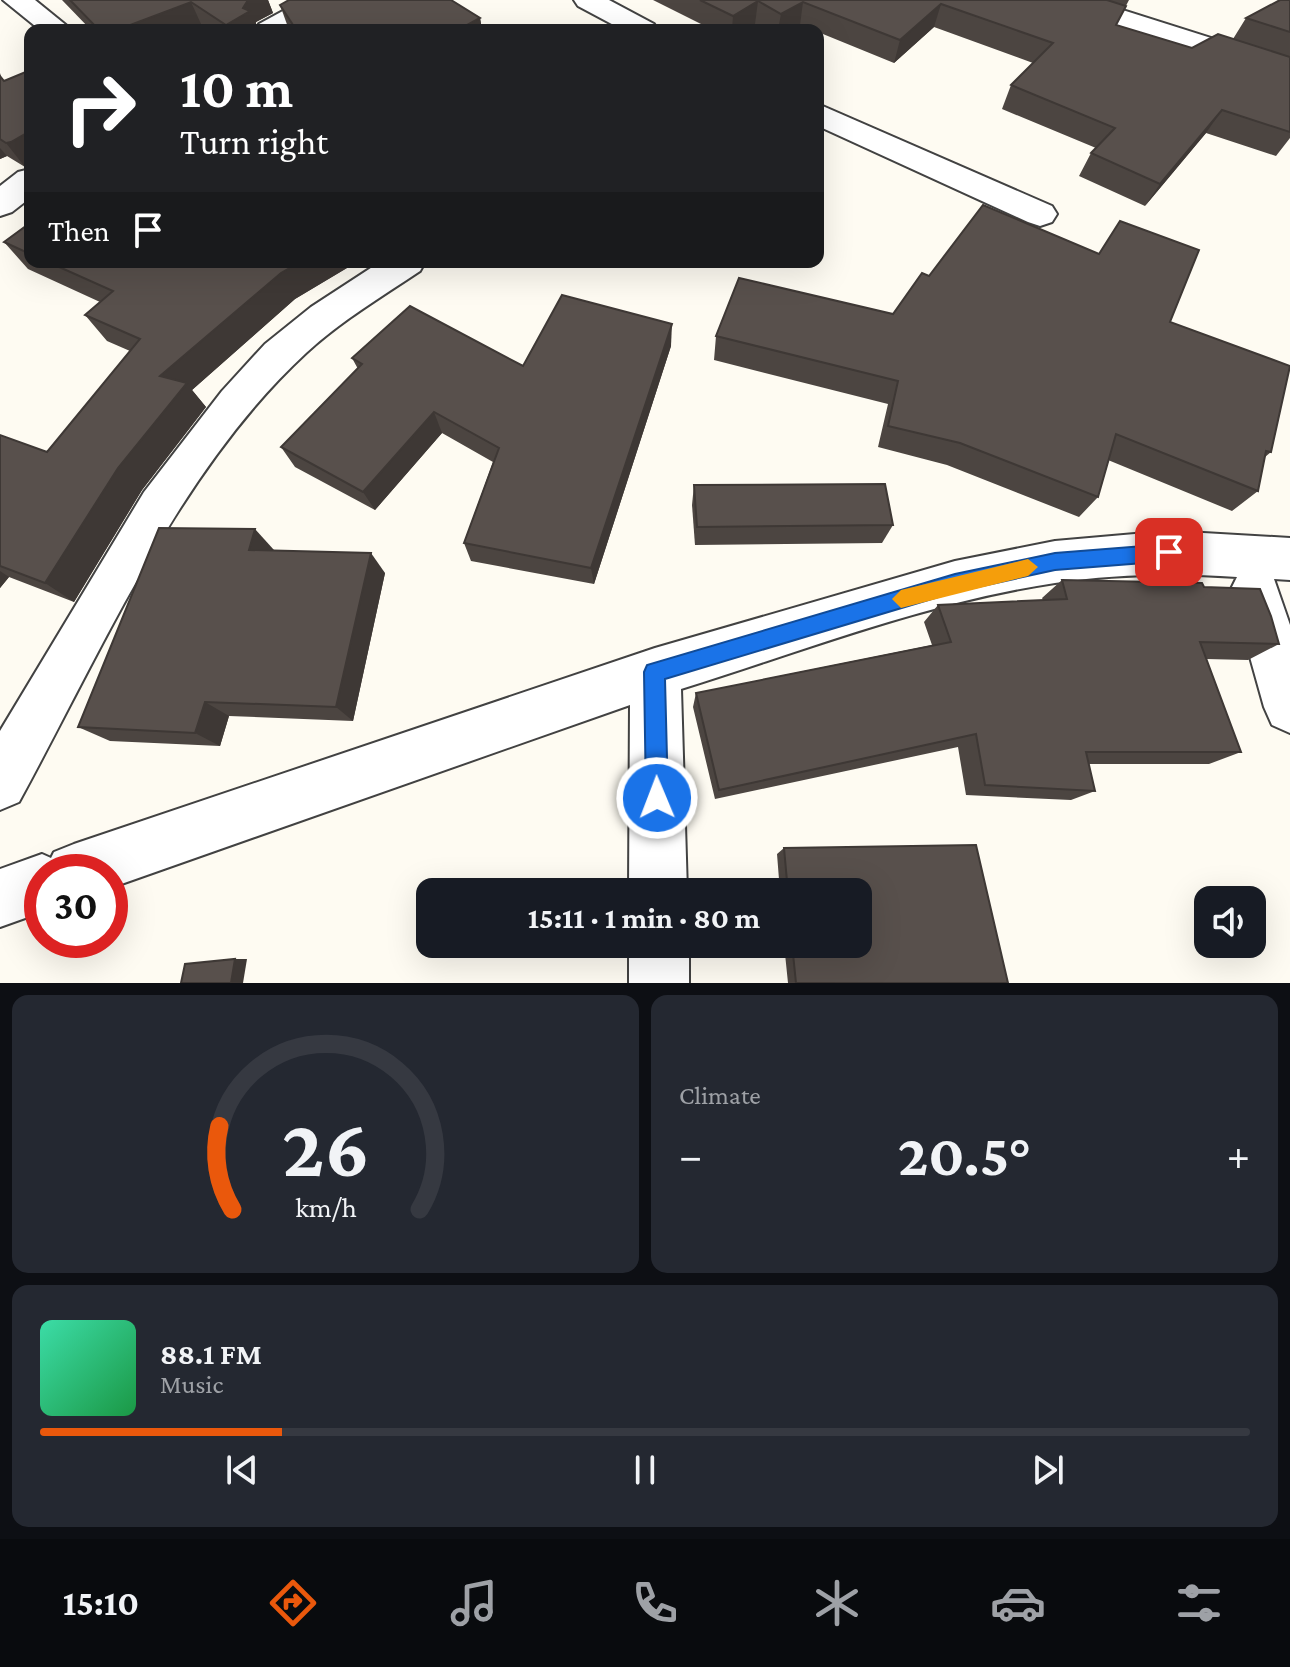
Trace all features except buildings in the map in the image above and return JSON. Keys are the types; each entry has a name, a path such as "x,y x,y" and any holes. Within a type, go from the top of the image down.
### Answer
{"street":[{"path":"17,0 50,24"},
{"path":"280,24 324,0"},
{"path":"588,0 633,24"},
{"path":"1063,0 1290,73"},
{"path":"824,117 1040,214"},
{"path":"0,204 24,185"},
{"path":"0,783 168,491 215,429 281,353 347,301 398,268"},
{"path":"126,854 655,672 955,583 1055,562 1169,552 1268,557 1290,707"},
{"path":"655,672 658,878"},
{"path":"0,898 24,889"},
{"path":"659,958 659,983"}],"slow traffic":[{"path":"901,599 1028,567"}],"route":[{"path":"657,798 655,672 955,583 1055,562 1169,552"}]}
